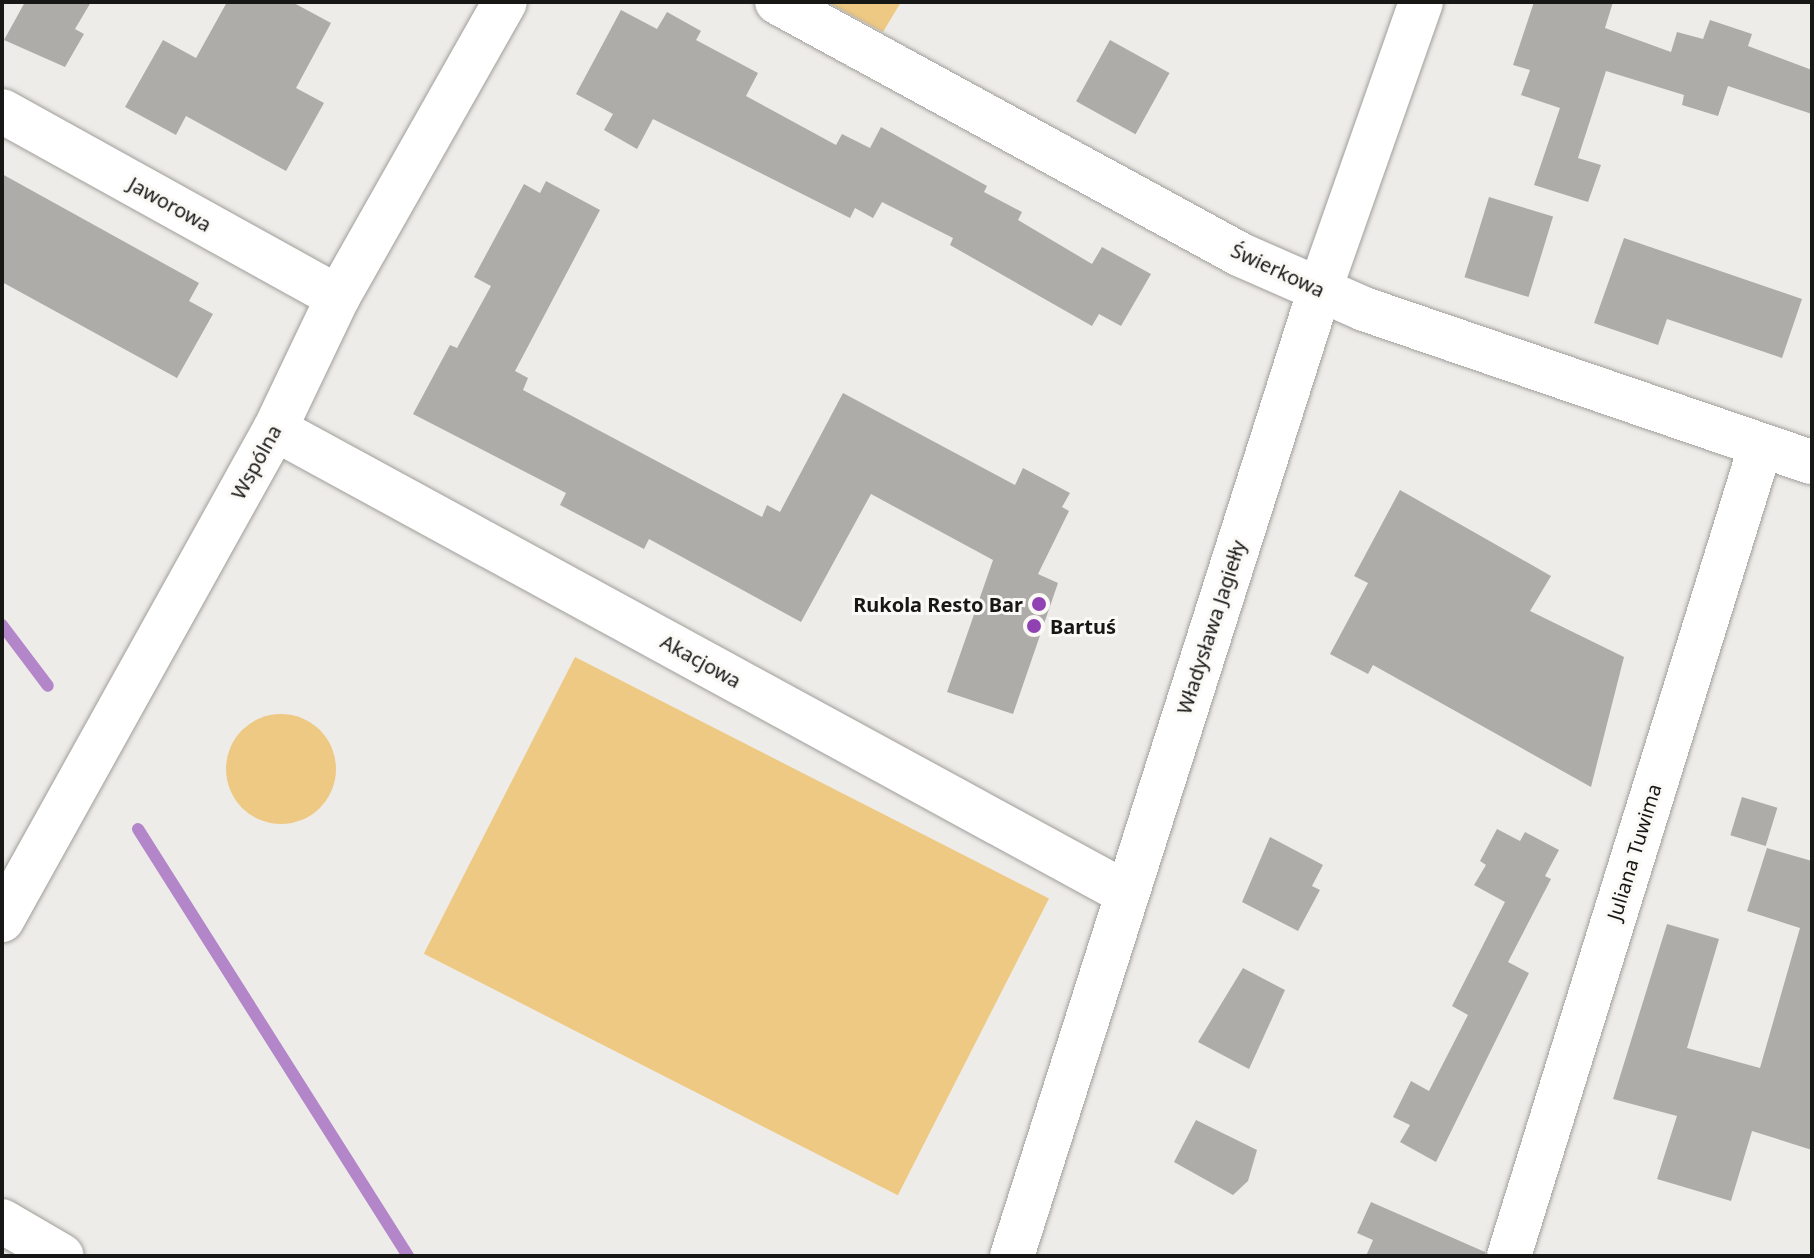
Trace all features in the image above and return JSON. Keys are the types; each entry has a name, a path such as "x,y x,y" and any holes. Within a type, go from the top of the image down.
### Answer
{"street":[{"name":"Wspólna","path":"2,920 275,429 338,297 505,2"},
{"name":"Świerkowa","path":"777,2 1241,255 1320,289 1760,448 1812,462"},
{"name":"Władysława Jagiełły","path":"1012,1256 1320,289 1421,2"},
{"name":"Jaworowa","path":"2,111 338,297"},
{"name":"Akacjowa","path":"275,429 1126,893"},
{"name":"Juliana Tuwima","path":"1509,1256 1760,448"},
{"path":"2,1221 62,1256"}],"shaded area":[{"path":"827,2 901,2 883,32"},
{"path":"575,657 1049,899 898,1195 424,954"},
{"path":"281,714 302,719 320,730 331,748 336,769 331,790 320,808 302,819 281,824 260,819 242,808 231,790 226,769 231,748 242,730 260,719"}],"building":[{"path":"25,2 91,2 75,29 84,34 65,67 4,40"},
{"path":"227,2 292,2 331,23 296,88 324,103 286,171 186,116 176,135 125,107 163,40 196,58"},
{"path":"1534,2 1613,2 1605,28 1671,52 1677,32 1703,39 1710,20 1752,34 1748,46 1812,70 1812,114 1728,86 1718,116 1682,105 1684,95 1606,71 1578,158 1601,165 1588,202 1534,185 1560,108 1521,95 1530,70 1513,65"},
{"path":"621,10 657,29 667,12 701,31 696,40 758,73 746,96 836,145 842,134 870,148 881,127 987,186 984,192 1022,212 1018,220 1092,264 1102,247 1151,274 1121,326 1099,314 1092,326 950,245 953,238 882,202 873,218 855,208 850,218 653,119 637,149 604,130 613,114 576,94"},
{"path":"1110,40 1169,73 1136,134 1076,101"},
{"path":"2,174 199,283 189,301 213,314 177,378 2,282"},
{"path":"546,181 600,210 515,371 528,378 523,390 762,517 767,505 780,512 843,393 1015,485 1023,468 1070,493 1062,507 1069,511 1038,574 1058,583 1013,714 947,692 993,560 871,494 801,622 649,539 644,549 560,505 566,493 413,414 450,345 457,348 491,286 474,277 524,184 540,193"},
{"path":"1489,197 1553,217 1529,297 1464,277"},
{"path":"1624,238 1802,299 1782,358 1667,319 1658,345 1594,323"},
{"path":"1400,490 1551,576 1530,611 1624,657 1591,787 1373,665 1368,674 1330,654 1368,583 1354,576"},
{"path":"1742,797 1777,808 1766,846 1730,835"},
{"path":"1497,829 1520,841 1525,832 1559,850 1545,876 1551,879 1508,962 1529,973 1436,1162 1400,1142 1410,1125 1393,1117 1411,1081 1429,1091 1468,1015 1452,1006 1505,902 1474,885 1486,865 1480,861"},
{"path":"1270,837 1323,865 1312,886 1320,890 1298,931 1242,902"},
{"path":"1767,848 1812,861 1812,1150 1752,1131 1731,1201 1657,1179 1677,1116 1613,1099 1667,924 1719,939 1687,1048 1760,1068 1800,928 1747,911"},
{"path":"1243,968 1285,990 1249,1069 1198,1042"},
{"path":"1196,1120 1257,1150 1248,1181 1233,1195 1174,1162"},
{"path":"1371,1202 1485,1252 1485,1256 1366,1256 1373,1240 1357,1233"}],"waterway":[{"path":"2,625 48,686"},
{"path":"138,829 408,1256"}],"place":[{"name":"Rukola Resto Bar","path":"1039,604"},
{"name":"Bartuś","path":"1034,626"}]}
